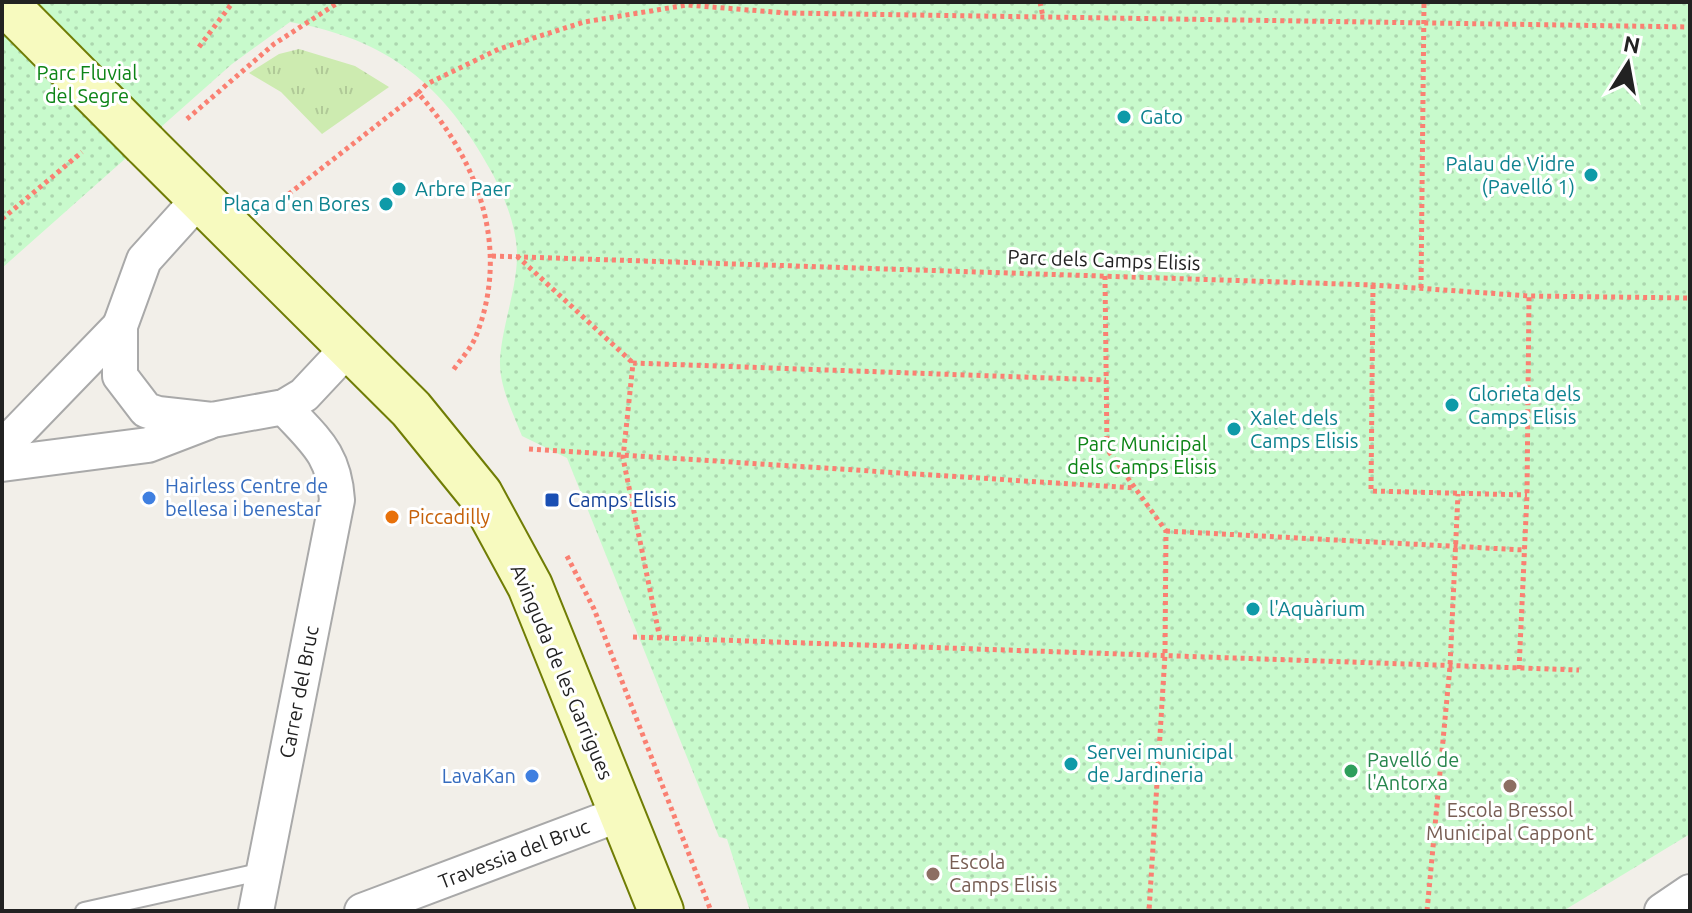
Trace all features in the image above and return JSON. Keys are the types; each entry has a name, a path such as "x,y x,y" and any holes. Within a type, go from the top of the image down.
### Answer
{"main road":[{"path":"4,2 349,347"},
{"name":"Avinguda de les Garrigues","path":"349,347 411,409 480,494 530,586 661,911"}],"street":[{"path":"199,199 144,260 120,326 120,376 136,399 158,414 212,420"},
{"path":"2,448 120,326"},
{"path":"2,464 148,445 212,420 284,407 304,395 349,347"},
{"name":"Carrer del Bruc","path":"256,911 337,500 335,472 328,457 284,407"},
{"name":"Travessia del Bruc","path":"362,911 441,897 620,814"},
{"path":"1662,911 1690,892"}],"lane":[{"path":"84,911 264,871"}],"path":[{"path":"199,47 233,2"},
{"path":"187,119 274,44 339,2"},
{"path":"1040,2 1043,17"},
{"path":"1421,288 1424,2"},
{"path":"276,204 427,84 499,49 584,22 687,5 786,13 1690,27"},
{"path":"418,93 448,127 480,195 492,256 476,338 452,372"},
{"path":"2,219 82,152"},
{"name":"Parc dels Camps Elisis","path":"492,256 1373,285 1529,296 1690,298"},
{"path":"517,256 633,363 1106,380"},
{"path":"1105,276 1107,449 1166,531 1165,655 1149,911"},
{"path":"1373,285 1371,491 1527,495"},
{"path":"1519,669 1527,495 1529,296"},
{"path":"633,363 623,458 660,639"},
{"path":"529,449 623,458 1135,488"},
{"path":"1427,911 1450,666 1458,494"},
{"path":"1166,531 1524,550"},
{"path":"567,556 594,609 711,911"},
{"path":"633,637 1579,670"}],"green space":[{"name":"Parc Municipal dels Camps Elisis","path":"2,2 1690,2 1690,834 1563,911 750,911 727,839 719,837 567,458 522,436 507,399 500,360 516,271 515,236 496,180 454,114 410,71 384,54 356,40 290,22 232,64 2,268"},
{"path":"299,49 355,66 389,87 322,134 281,92 249,73 279,54"}],"place":[{"name":"Gato","path":"1124,117"},
{"name":"Palau de Vidre (Pavelló 1)","path":"1591,175"},
{"name":"Arbre Paer","path":"399,189"},
{"name":"Plaça d'en Bores","path":"386,204"},
{"name":"Glorieta dels Camps Elisis","path":"1452,405"},
{"name":"Xalet dels Camps Elisis","path":"1234,429"},
{"name":"Hairless Centre de bellesa i benestar","path":"149,498"},
{"name":"Camps Elisis","path":"552,500"},
{"name":"Piccadilly","path":"392,517"},
{"name":"l'Aquàrium","path":"1253,609"},
{"name":"Servei municipal de Jardineria","path":"1071,764"},
{"name":"Pavelló de l'Antorxa","path":"1351,771"},
{"name":"LavaKan","path":"532,776"},
{"name":"Escola Bressol Municipal Cappont","path":"1510,786"},
{"name":"Escola Camps Elisis","path":"933,874"}],"park label":[{"name":"Parc Fluvial del Segre","path":"87,84"}]}
